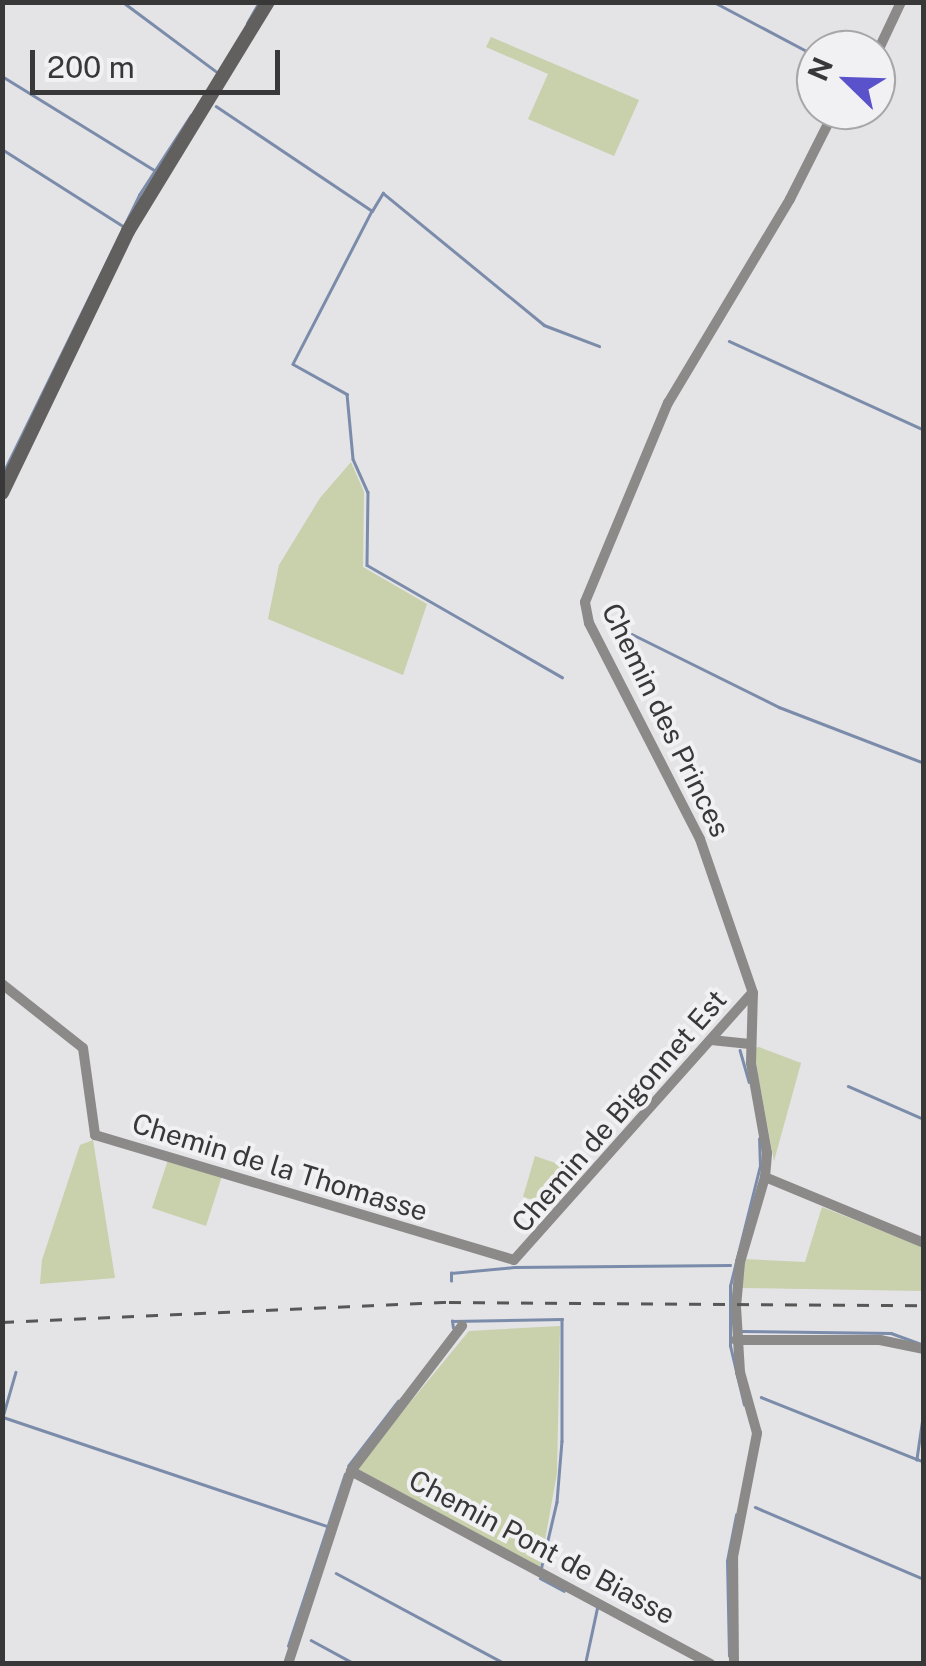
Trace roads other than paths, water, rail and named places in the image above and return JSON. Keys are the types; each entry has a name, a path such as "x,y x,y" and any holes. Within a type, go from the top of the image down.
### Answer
{"main road":[{"path":"2,493 128,231 268,2"}],"street":[{"path":"888,30 901,2"},
{"name":"Chemin des Princes","path":"734,1664 733,1557 758,1446 736,1340 740,1262 765,1177 767,1153 750,1044 752,993 700,840 589,623 584,602 668,403 790,198 825,130"},
{"name":"Chemin de la Thomasse","path":"2,984 83,1048 96,1135 514,1260 520,1258"},
{"name":"Chemin de Bigonnet Est","path":"520,1258 752,993"},
{"path":"711,1040 750,1044"},
{"path":"765,1177 924,1243"},
{"path":"288,1664 351,1471 462,1326"},
{"path":"736,1340 880,1340 924,1349"},
{"name":"Chemin Pont de Biasse","path":"351,1471 711,1664"}],"waterway":[{"path":"123,2 217,72"},
{"path":"247,23 259,2"},
{"path":"714,2 796,45"},
{"path":"2,76 154,170"},
{"path":"216,106 372,211 383,193 544,325 599,346"},
{"path":"2,475 139,195 191,115"},
{"path":"2,149 123,226"},
{"path":"372,211 293,364 347,394 353,459 368,492 367,565 562,677"},
{"path":"729,341 924,430"},
{"path":"632,634 779,707 924,763"},
{"path":"740,1050 749,1082"},
{"path":"848,1086 924,1119"},
{"path":"744,1405 730,1346 730,1286 760,1166 759,1139"},
{"path":"451,1281 451,1273 514,1267 730,1265"},
{"path":"453,1328 452,1321 562,1319 562,1441 557,1502 541,1570"},
{"path":"742,1331 891,1333 922,1344"},
{"path":"16,1372 3,1417 326,1526"},
{"path":"761,1397 917,1459"},
{"path":"348,1466 398,1401"},
{"path":"924,1411 917,1459 924,1462"},
{"path":"288,1646 345,1474"},
{"path":"755,1507 924,1579"},
{"path":"729,1656 727,1561 736,1515"},
{"path":"336,1573 506,1664"},
{"path":"540,1578 564,1591"},
{"path":"585,1664 597,1608"},
{"path":"311,1640 355,1664"}],"railway":[{"path":"2,1322 449,1302 924,1305"}]}
